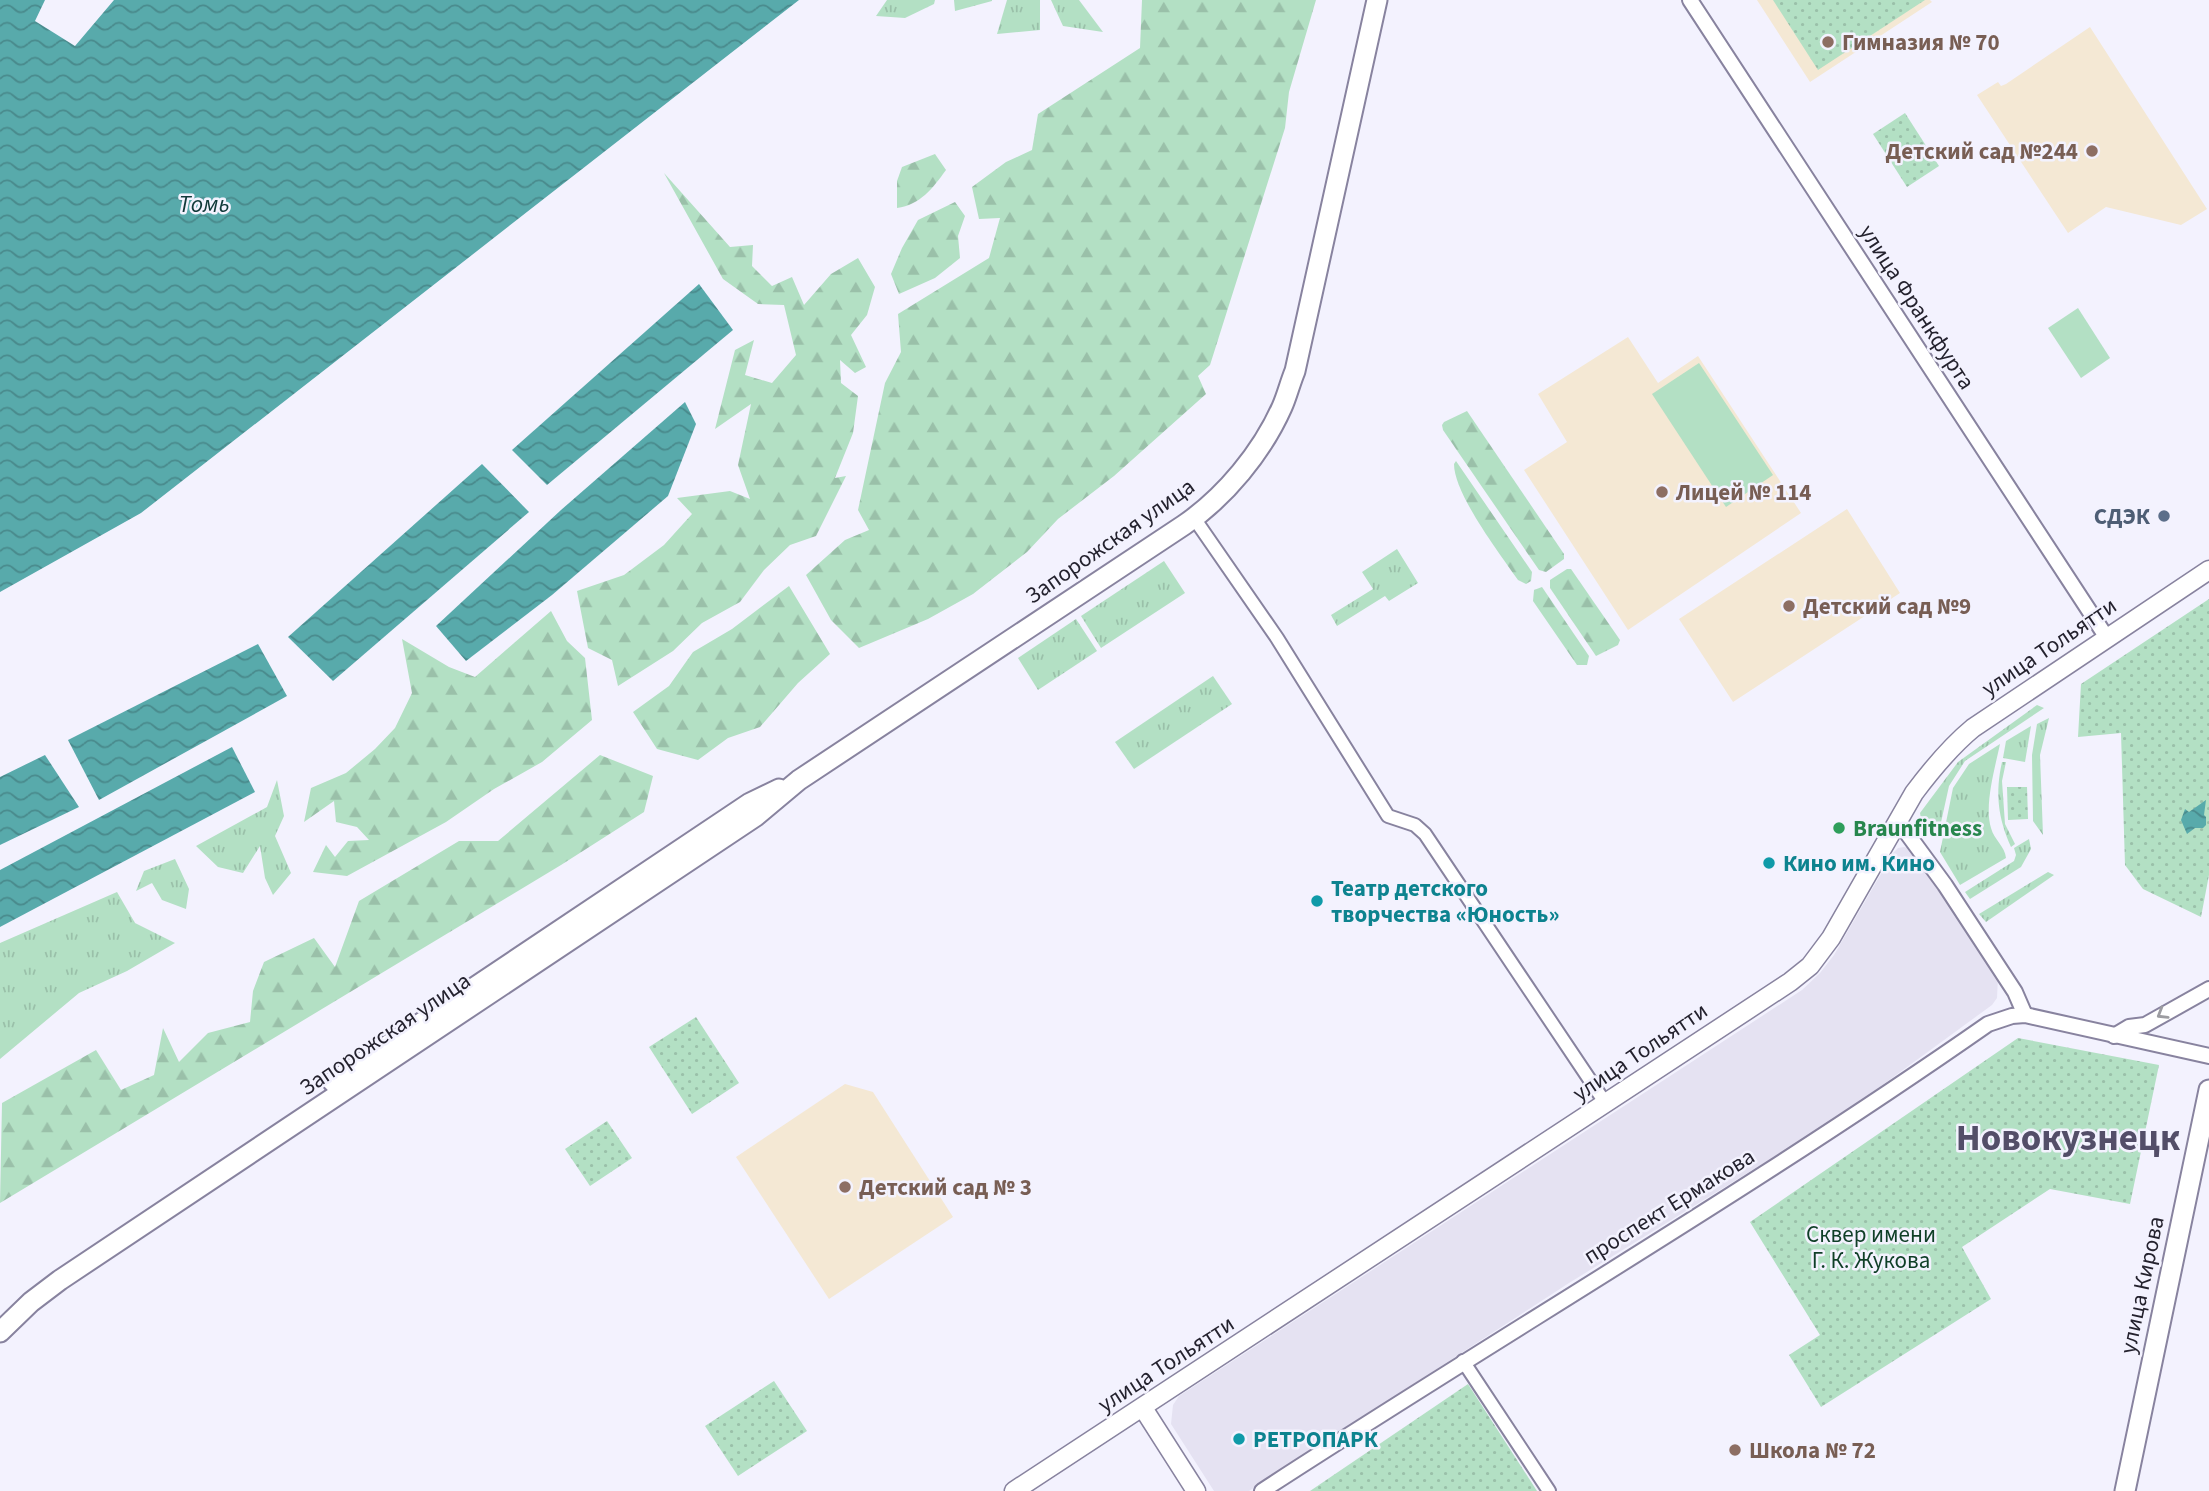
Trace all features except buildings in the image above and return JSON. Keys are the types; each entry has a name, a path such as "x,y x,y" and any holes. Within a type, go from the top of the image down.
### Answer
{"main road":[{"name":"Запорожская улица","path":"0,1314 53,1269 750,803 799,780 1194,518 1232,482 1261,444 1282,408 1290,383 1377,0"},
{"name":"улица Тольятти","path":"1014,1491 1790,982 1810,966 1831,938 1898,821 1929,773 1957,741 2209,570"},
{"name":"Запорожская улица","path":"0,1332 31,1302 60,1280 745,824 771,806 799,780"},
{"name":"улица Кирова","path":"2124,1491 2209,1090"},
{"path":"1143,1408 1196,1491"}],"street":[{"name":"улица Франкфурта","path":"1690,0 2107,638"},
{"path":"1194,518 1277,638 1388,816 1415,825 1425,834 1606,1104"},
{"path":"1898,821 1945,885 2015,992 2025,1015"},
{"path":"2114,1036 2129,1027 2145,1024 2209,989"},
{"name":"проспект Ермакова","path":"1262,1491 1463,1361 1854,1116 1988,1024 2012,1016 2025,1015 2209,1056"},
{"path":"1463,1361 1549,1491"}],"shaded area":[{"name":"Гимназия № 70","path":"1757,0 1930,0 1932,2 1810,82"},
{"name":"Детский сад №244","path":"2090,27 2207,209 2181,225 2106,207 2068,233 1977,95 1998,82 2001,86 2006,84"},
{"name":"Лицей № 114","path":"1628,337 1658,383 1698,356 1801,513 1628,630 1524,470 1567,442 1538,394"},
{"name":"Детский сад №9","path":"1847,509 1900,593 1733,702 1679,619"},
{"path":"1904,847 1914,850 1998,977 1997,998 1992,1005 1840,1116 1569,1283 1249,1491 1214,1491 1171,1424 1173,1405 1179,1396 1802,990 1834,955 1893,853"},
{"name":"Детский сад № 3","path":"845,1084 873,1092 953,1217 829,1299 736,1157"}],"green space":[{"path":"887,0 935,0 934,4 905,18 876,16"},
{"path":"954,0 992,0 992,1 955,11"},
{"path":"1007,0 1040,0 1040,30 997,34"},
{"path":"1051,0 1079,0 1103,32 1063,26"},
{"path":"1142,0 1316,0 1289,92 1285,128 1210,365 1198,376 1206,394 1114,476 1058,519 1027,552 973,594 928,619 859,648 831,620 806,575 845,540 869,530 858,510 885,383 901,352 898,314 989,258 1000,218 979,219 972,187 1006,162 1032,150 1038,114 1140,48"},
{"name":"Гимназия № 70","path":"1773,0 1925,0 1818,70"},
{"path":"1905,113 1939,166 1907,187 1873,134"},
{"path":"935,154 946,170 919,199 897,208 897,181 902,167"},
{"path":"664,173 730,247 753,245 752,266 772,286 792,277 804,305 831,274 858,258 875,287 867,315 851,335 866,367 855,373 840,360 841,383 858,396 853,433 835,478 846,476 816,536 790,545 764,570 740,602 702,623 673,651 618,686 612,660 588,648 577,591 624,575 664,545 692,514 677,498 730,491 750,499 738,465 751,404 715,429 735,350 754,340 745,375 772,383 796,355 784,305 758,304 723,279"},
{"path":"955,202 965,216 958,236 960,258 935,278 899,294 891,274 918,220"},
{"path":"2078,308 2110,358 2081,378 2048,328"},
{"path":"1699,363 1773,475 1726,507 1652,394"},
{"path":"1467,411 1564,554 1564,559 1546,572 1539,570 1443,430 1444,422"},
{"path":"1456,461 1532,572 1531,581 1526,584 1518,580 1470,507 1456,477"},
{"path":"1397,549 1418,583 1389,601 1385,596 1337,626 1331,615 1373,589 1362,572"},
{"path":"1164,561 1185,593 1101,648 1081,616"},
{"path":"1571,569 1620,640 1618,645 1596,656 1550,588 1550,580"},
{"path":"789,586 830,654 798,683 760,727 728,738 698,760 657,749 633,712 669,686 693,652 732,629"},
{"path":"1542,587 1589,656 1587,665 1577,665 1533,601 1534,590"},
{"path":"2209,599 2209,875 2201,917 2143,889 2125,865 2121,733 2078,737 2081,684"},
{"path":"551,611 567,641 585,658 592,720 542,762 494,789 446,822 347,876 313,872 326,845 335,857 348,841 369,840 357,827 336,822 334,801 304,822 311,788 346,773 395,728 412,693 402,639 449,667 475,677"},
{"path":"1076,619 1097,651 1038,690 1018,658"},
{"path":"1213,676 1232,704 1134,769 1115,742"},
{"path":"2037,705 2044,708 1965,761 1949,786 1940,827 1924,836 1920,813 1958,762"},
{"path":"2049,718 2040,755 2043,835 2033,821 2032,755 2037,724"},
{"path":"2031,726 2025,762 2003,758 2006,741"},
{"path":"2000,744 1991,786 1989,819 1992,832 2006,858 1960,885 1940,852 1953,788 1969,764"},
{"path":"600,755 653,776 644,812 561,865 0,1203 2,1103 96,1050 121,1090 154,1075 163,1028 179,1062 208,1033 250,1022 253,991 264,962 314,938 335,967 359,901 459,841 498,841"},
{"path":"2002,762 2006,762 2002,781 2005,824 2015,844 2011,847 1999,805"},
{"path":"277,780 284,816 275,836 291,873 273,895 265,878 260,846 243,873 218,867 196,846 267,807"},
{"path":"2007,787 2027,787 2028,819 2008,820"},
{"path":"2029,839 2031,849 2021,867 1970,899 1965,892 2014,861 2014,848"},
{"path":"175,859 189,889 186,909 162,900 152,883 136,891 144,871"},
{"path":"2048,872 2054,875 1986,922 1979,914"},
{"path":"117,892 135,923 175,943 127,971 79,993 0,1059 0,943"},
{"path":"696,1017 739,1083 692,1114 649,1047"},
{"name":"Сквер имени Г. К. Жукова","path":"2018,1038 2159,1065 2130,1204 2050,1189 1962,1247 1991,1299 1821,1407 1789,1355 1820,1335 1750,1222"},
{"path":"607,1121 632,1158 590,1186 565,1149"},
{"path":"774,1381 807,1431 738,1476 705,1426"},
{"path":"1468,1384 1537,1491 1310,1491"}],"water":[{"name":"Томь","path":"0,0 45,0 35,21 75,46 114,0 799,0 141,513 0,592"},
{"path":"699,284 733,330 547,485 512,450"},
{"path":"685,402 696,424 668,496 552,595 466,661 436,626 561,510"},
{"path":"482,464 529,512 333,681 288,637"},
{"path":"258,644 287,696 99,800 68,740"},
{"path":"232,747 255,792 0,927 0,870"},
{"path":"45,755 79,807 0,845 0,777"},
{"path":"2206,800 2206,825 2187,834 2181,820 2185,809 2189,812"}],"place":[{"name":"Гимназия № 70","path":"1828,42"},
{"name":"Детский сад №244","path":"2092,151"},
{"name":"Лицей № 114","path":"1662,492"},
{"name":"СДЭК","path":"2164,516"},
{"name":"Детский сад №9","path":"1789,606"},
{"name":"Braunfitness","path":"1839,828"},
{"name":"Кино им. Кино","path":"1769,863"},
{"name":"Театр детского творчества «Юность»","path":"1317,901"},
{"name":"Детский сад № 3","path":"845,1187"},
{"name":"РЕТРОПАРК","path":"1239,1439"},
{"name":"Школа № 72","path":"1735,1450"}],"district":[{"name":"Новокузнецк","path":"2068,1138"}]}
